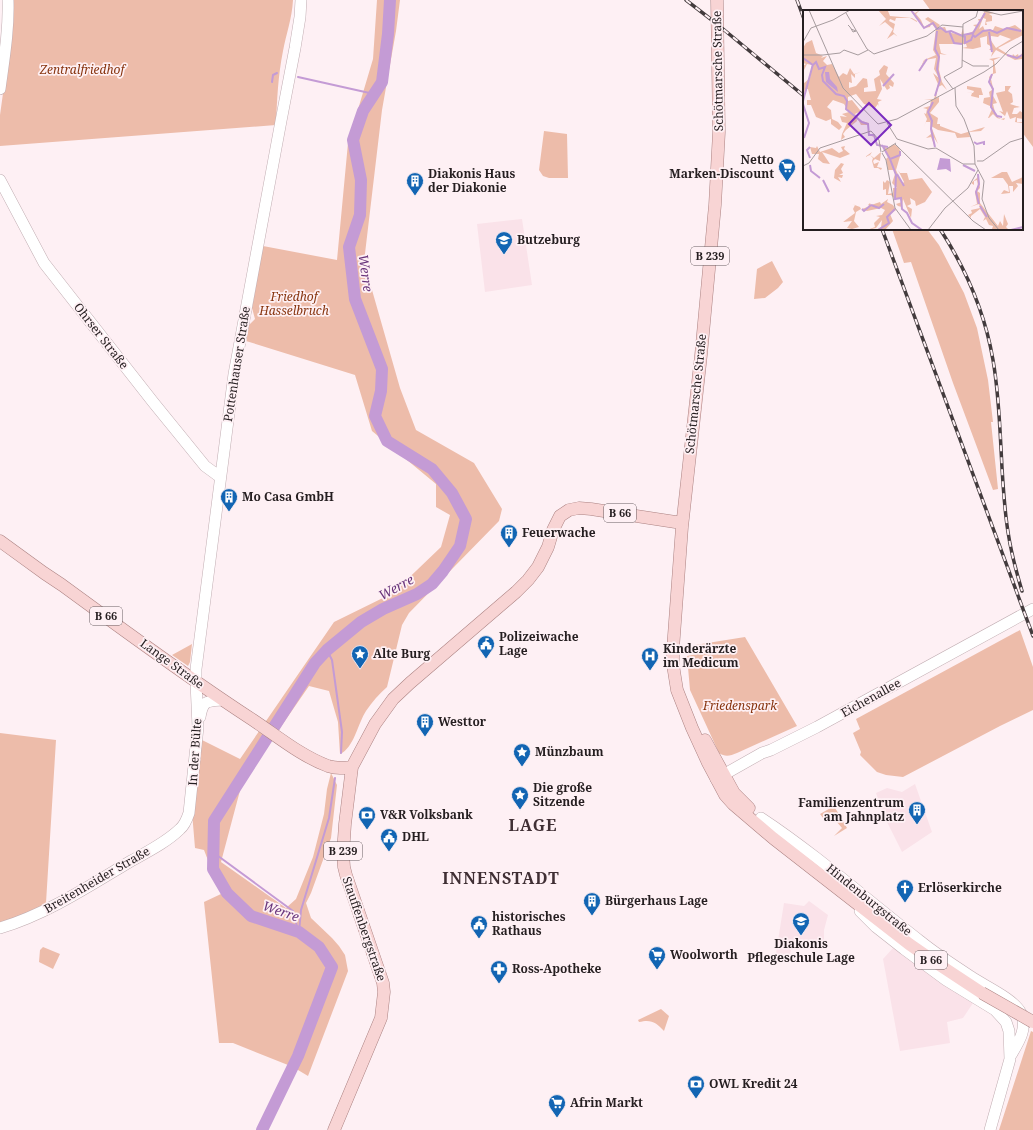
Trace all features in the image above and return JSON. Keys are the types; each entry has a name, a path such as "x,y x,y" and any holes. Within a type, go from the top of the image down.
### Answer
{"main road":[{"name":"Schötmarsche Straße","path":"717,0 719,132 715,205 701,355 682,523 673,644 673,665 677,690 695,734 706,760 720,777"},
{"name":"B 66","path":"352,767 375,724 393,699 516,592 531,576 538,567 548,547 553,530 560,516 569,510 579,508 682,523"},
{"name":"Lange Straße","path":"0,541 196,682 303,754 328,766 337,768 352,767"},
{"name":"Stauffenbergstraße","path":"334,1130 381,1018 384,992 383,983 344,867 343,854 345,824 352,767"},
{"name":"Hindenburgstraße","path":"720,777 739,798 789,844 850,892 884,923"},
{"name":"Hindenburgstraße","path":"720,777 725,795 741,812 847,895 935,962 982,993 1033,1022"}],"street":[{"path":"0,89 6,43 8,0"},
{"name":"Pottenhauser Straße","path":"196,682 196,669 234,374 295,48 302,0"},
{"name":"Ohrser Straße","path":"0,180 44,264 205,466 220,477"},
{"name":"Eichenallee","path":"720,777 762,753 817,727 1029,612"},
{"name":"In der Bülte","path":"186,821 191,806 198,727 196,682"},
{"path":"198,727 201,710 204,704 207,701 222,700"},
{"name":"Hindenburgstraße","path":"761,818 811,853 921,942 972,978 1013,1002 1017,1007 1023,1018 1023,1034 1014,1043 990,1130"},
{"name":"Breitenheider Straße","path":"0,928 20,922 68,898 171,836 180,830 186,821"},
{"name":"Hindenburgstraße","path":"847,895 864,916 904,949 946,980 994,1010 1006,1022 1014,1043"}],"shaded area":[{"name":"Butzeburg","path":"522,219 532,285 485,292 477,224"},
{"path":"915,784 932,832 902,852 884,816 876,793 887,788 902,792"},
{"name":"Diakonis Pflegeschule Lage","path":"809,901 828,915 824,930 824,947 793,942 788,963 778,961 776,953 784,903 804,906"},
{"path":"893,948 973,1003 963,1018 947,1022 950,1043 900,1051 883,959"}],"green space":[{"name":"Zentralfriedhof","path":"10,0 293,0 280,70 276,125 0,146 0,115 10,43"},
{"name":"Friedhof Hasselbruch","path":"377,0 400,0 382,110 364,262 400,388 416,430 474,463 502,509 499,521 409,613 402,625 387,687 366,711 352,741 345,751 340,754 338,722 329,691 309,686 242,783 221,862 286,908 296,899 313,857 324,814 327,789 331,773 337,785 331,838 306,903 311,918 332,938 345,955 348,971 308,1076 293,1067 233,1043 219,1043 204,902 221,894 204,850 195,848 192,812 198,738 240,759 334,622 393,593 441,547 450,515 436,507 436,484 372,431 355,375 246,341 249,325 255,319 252,308 263,246 337,260 348,143 373,59"},
{"path":"923,0 1033,0 1033,147 1023,133 1023,10 930,10"},
{"path":"544,131 567,134 568,178 549,178 543,176 539,170"},
{"path":"892,230 928,230 939,245 964,293 977,328 988,380 998,489 993,490 953,383 911,262 904,263"},
{"path":"772,261 783,282 765,298 754,299 757,269"},
{"path":"1020,630 1033,667 1033,710 903,777 886,775 877,772 860,755 861,752 853,733 860,729 856,719"},
{"name":"Friedenspark","path":"745,637 797,726 737,753 725,756 719,753 690,690 687,656 697,654 695,645"},
{"path":"192,644 190,662 188,666 172,655"},
{"path":"0,733 56,740 46,903 22,917 0,923"},
{"path":"834,806 847,828 834,836 842,828 830,814 823,818 820,814"},
{"path":"43,947 60,954 53,969 39,962 40,950"},
{"path":"661,1009 669,1016 664,1031 653,1022 639,1022 638,1020"},
{"path":"1031,1031 1033,1032 1033,1130 999,1130"}],"waterway":[{"name":"Werre","path":"262,1130 298,1056 332,967 319,947 299,932 251,916 227,893 213,869 214,821 315,663 327,650 361,622 383,609 417,594 432,584 460,546 466,519 452,493 432,469 387,441 375,416 381,391 382,369 355,299 349,247 360,215 361,180 353,140 363,111 382,82 388,34 390,0"},
{"path":"272,82 273,75 277,73"},
{"path":"298,77 374,94"},
{"path":"327,650 332,660 342,732 341,753"},
{"path":"299,932 301,910 329,818 335,778"},
{"path":"214,853 293,911 298,930"}],"railway":[{"path":"686,0 803,95"},
{"path":"797,0 803,16"},
{"path":"882,230 1033,636"},
{"path":"941,230 958,260 980,308 993,360 998,403 1005,511 1011,547 1022,591"}],"place":[{"name":"Netto Marken-Discount","path":"787,182"},
{"name":"Diakonis Haus der Diakonie","path":"415,196"},
{"name":"Butzeburg","path":"504,255"},
{"name":"Mo Casa GmbH","path":"229,512"},
{"name":"Feuerwache","path":"509,548"},
{"name":"Polizeiwache Lage","path":"486,659"},
{"name":"Alte Burg","path":"360,669"},
{"name":"Kinderärzte im Medicum","path":"650,671"},
{"name":"Westtor","path":"425,737"},
{"name":"Münzbaum","path":"522,767"},
{"name":"Die große Sitzende","path":"520,810"},
{"name":"Familienzentrum am Jahnplatz","path":"917,825"},
{"name":"V&R Volksbank","path":"367,830"},
{"name":"DHL","path":"389,852"},
{"name":"Erlöserkirche","path":"905,903"},
{"name":"Bürgerhaus Lage","path":"592,916"},
{"name":"Diakonis Pflegeschule Lage","path":"801,936"},
{"name":"historisches Rathaus","path":"479,939"},
{"name":"Woolworth","path":"657,970"},
{"name":"Ross-Apotheke","path":"499,984"},
{"name":"OWL Kredit 24","path":"696,1099"},
{"name":"Afrin Markt","path":"557,1118"}],"district":[{"name":"LAGE","path":"533,825"},
{"name":"INNENSTADT","path":"501,878"}]}
